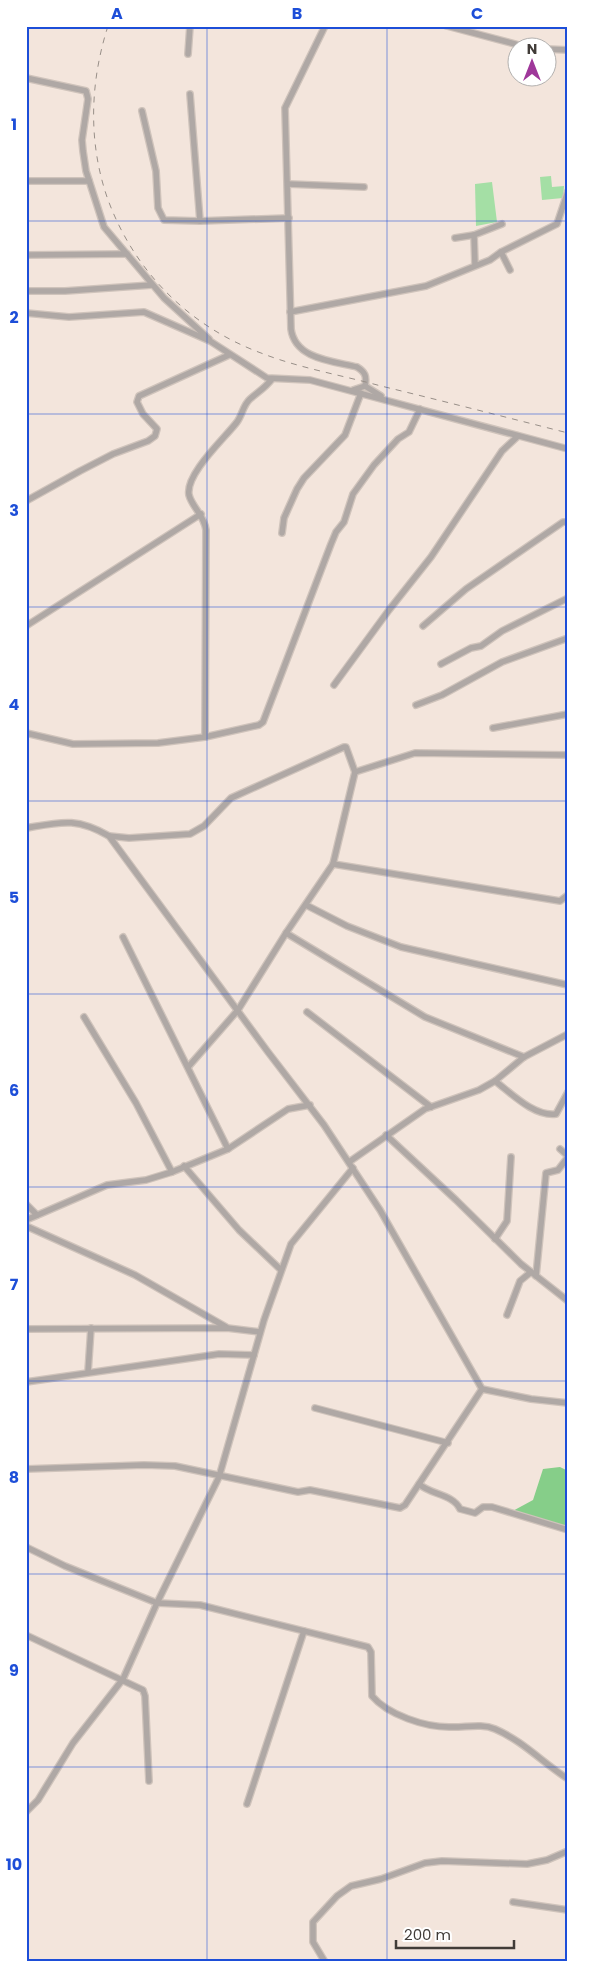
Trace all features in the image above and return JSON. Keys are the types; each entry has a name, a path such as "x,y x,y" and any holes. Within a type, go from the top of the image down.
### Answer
{"street":[{"path":"188,54 190,26"},
{"path":"324,26 285,108 292,338 304,352 357,367 366,374 365,386"},
{"path":"447,26 506,42"},
{"path":"26,78 87,92 88,99 82,140 84,162 104,227 152,285 210,341 229,355 272,379 310,380 568,449"},
{"path":"190,94 200,221"},
{"path":"142,111 156,171 156,193 161,216 166,221 289,218"},
{"path":"26,181 89,180"},
{"path":"288,184 364,187"},
{"path":"290,312 411,290 490,260 556,224 568,191"},
{"path":"455,238 474,235 502,224"},
{"path":"474,235 475,265"},
{"path":"502,252 510,270"},
{"path":"26,255 127,254"},
{"path":"26,291 65,292 152,285"},
{"path":"26,313 68,317 144,312 210,341"},
{"path":"26,501 105,458 148,441 155,436 157,429 143,414 137,402 139,396 229,355"},
{"path":"205,736 206,530 201,514 189,496 195,475 204,460 236,424 246,403 264,390 272,379"},
{"path":"352,390 365,386"},
{"path":"365,386 384,399"},
{"path":"282,533 284,518 297,489 304,478 346,435 361,393"},
{"path":"26,733 73,744 158,743 205,736 262,723 290,656 331,544 344,522 353,494 374,465 398,440 409,432 420,409"},
{"path":"334,685 431,557 502,451 518,436"},
{"path":"26,626 201,514"},
{"path":"424,626 466,589 562,522 568,522"},
{"path":"441,664 471,648 481,646 510,626 568,598"},
{"path":"416,705 442,695 502,662 568,638"},
{"path":"493,728 568,714"},
{"path":"26,828 74,822 90,826 109,836 129,838 190,834 204,826 231,798 346,747 356,772 333,864 286,933 238,1010 189,1066"},
{"path":"356,772 415,753 568,754"},
{"path":"109,836 268,1052 310,1105 349,1162 409,1259 482,1389 531,1399 568,1403"},
{"path":"333,864 560,901 568,895"},
{"path":"306,905 347,926 401,947 568,986"},
{"path":"286,933 425,1017 524,1057"},
{"path":"123,937 189,1066 228,1149"},
{"path":"307,1012 431,1107"},
{"path":"84,1016 136,1103 172,1172"},
{"path":"349,1162 386,1135 431,1107 470,1095 494,1081 524,1057 568,1034"},
{"path":"494,1081 526,1104 548,1115 556,1114 568,1092"},
{"path":"26,1220 107,1184 146,1180 172,1172 228,1149 288,1109 310,1105"},
{"path":"386,1135 533,1274 557,1295 568,1301"},
{"path":"533,1274 546,1173 558,1170 568,1157 560,1149"},
{"path":"495,1239 507,1221 511,1157"},
{"path":"184,1166 239,1230 280,1270"},
{"path":"26,1812 38,1800 73,1743 123,1679 219,1477 260,1332 280,1270 296,1236 353,1168"},
{"path":"26,1204 37,1215"},
{"path":"26,1226 135,1275 227,1328"},
{"path":"508,1315 520,1281 533,1274"},
{"path":"88,1372 92,1328"},
{"path":"26,1329 227,1328 260,1332"},
{"path":"26,1382 219,1354 254,1355"},
{"path":"26,1470 144,1464 174,1466 219,1477 298,1492 310,1490 400,1508 405,1505 448,1443 482,1389"},
{"path":"315,1408 448,1443"},
{"path":"419,1484 430,1493 448,1498 457,1503 460,1509 470,1513 478,1512 483,1507 492,1507 568,1530"},
{"path":"26,1547 65,1566 157,1604 200,1605 358,1643 370,1649 372,1696 386,1708 419,1722 443,1727 481,1726 494,1729 535,1753 568,1779"},
{"path":"247,1804 304,1631"},
{"path":"26,1635 123,1679 144,1692 149,1781"},
{"path":"325,1962 313,1942 313,1922 338,1896 351,1886 381,1879 433,1861 527,1864 547,1860 568,1851"},
{"path":"513,1902 568,1910"}],"green space":[{"path":"551,176 552,187 564,186 563,198 542,200 540,177"},
{"path":"492,182 497,222 476,226 475,184"},
{"path":"560,1467 568,1471 568,1529 509,1513 533,1500 543,1469"}],"railway":[{"path":"108,26 102,47 95,90 94,133 101,176 118,224 132,248 166,292 187,311 210,328 234,342 290,363 568,433"}]}
